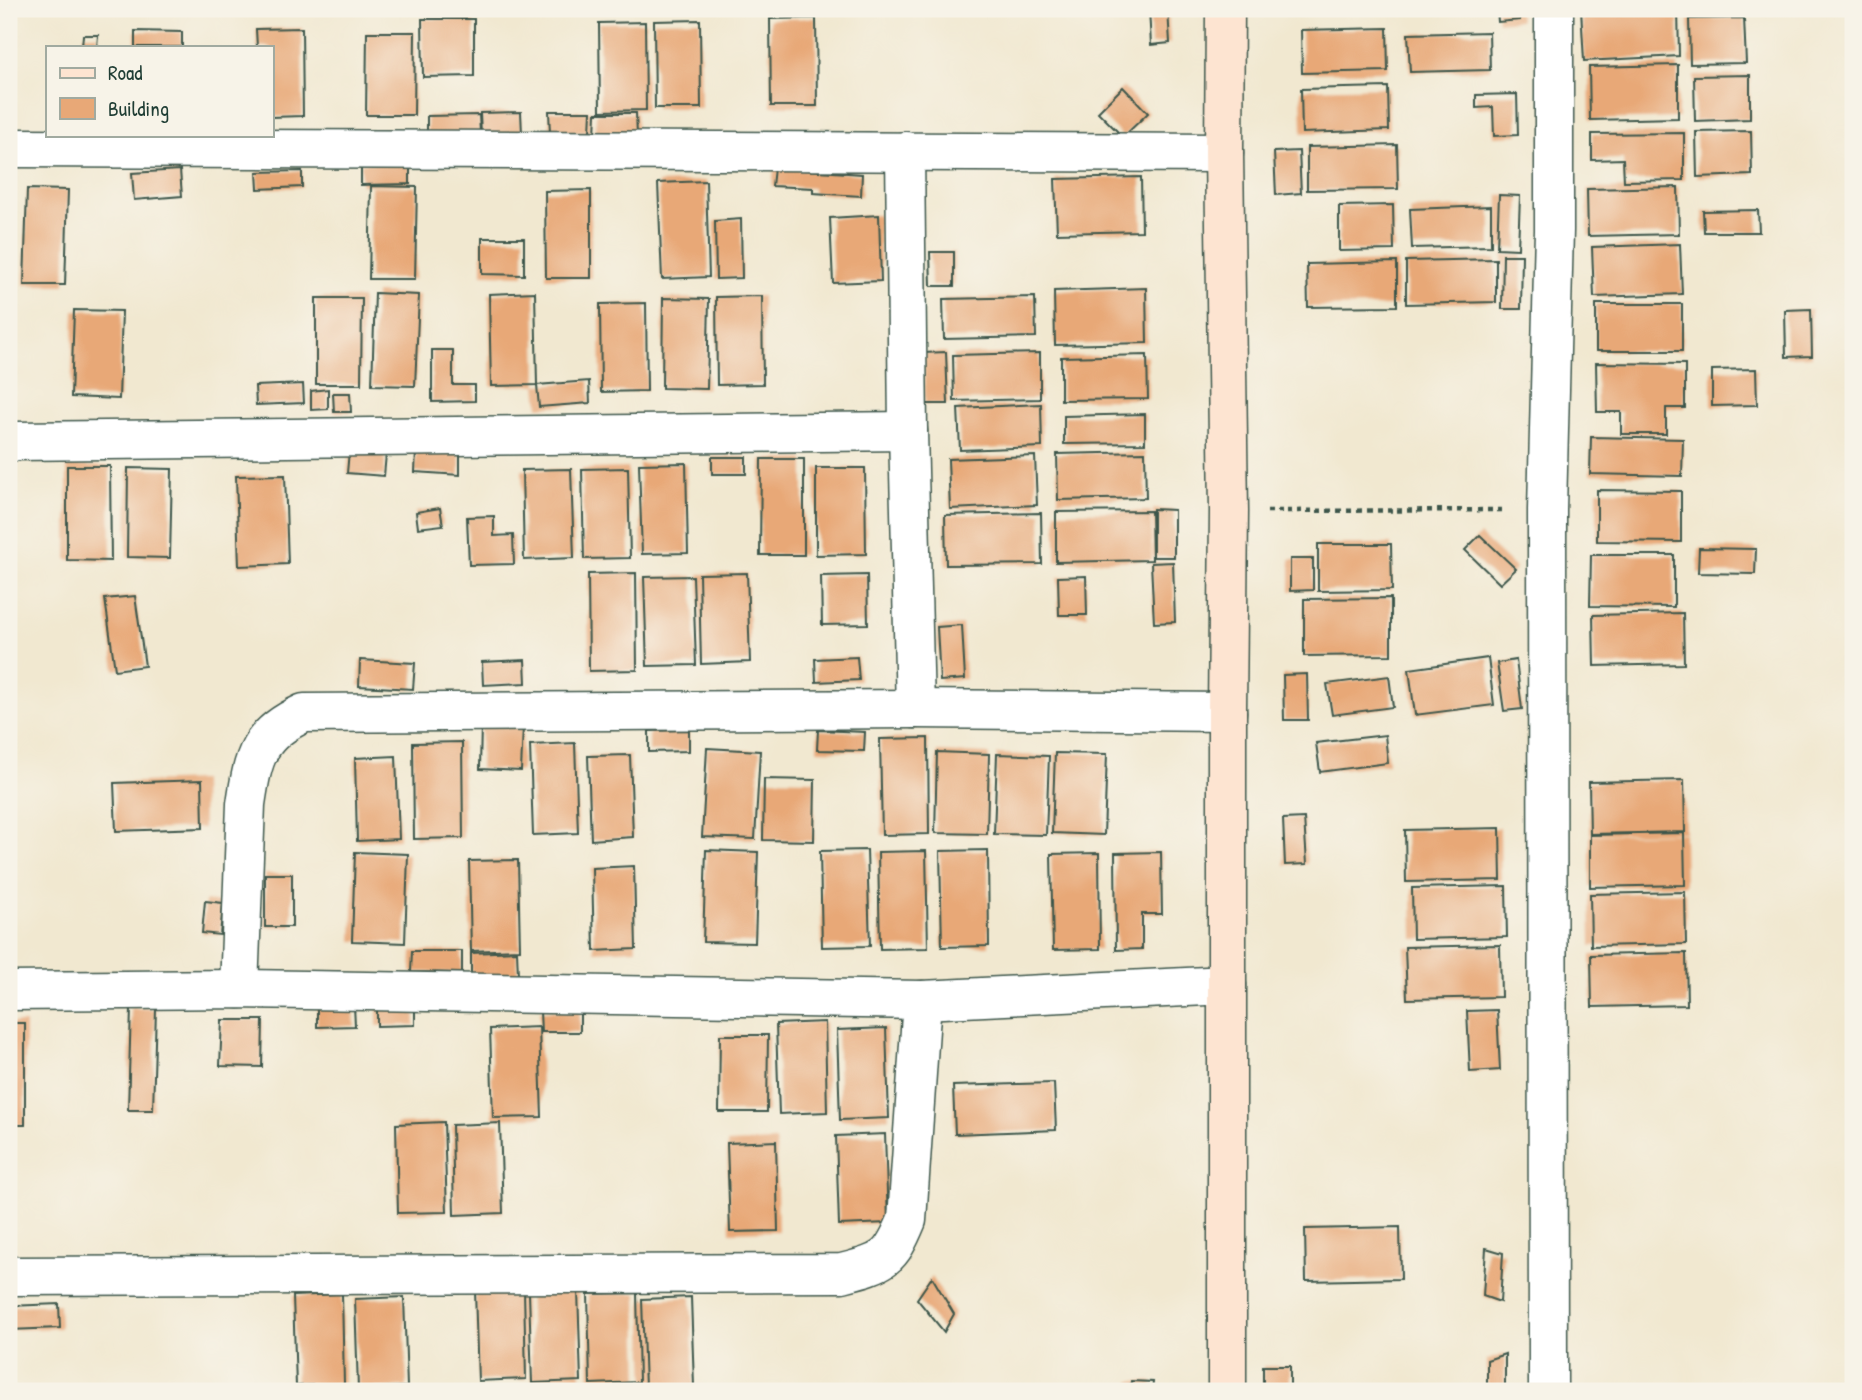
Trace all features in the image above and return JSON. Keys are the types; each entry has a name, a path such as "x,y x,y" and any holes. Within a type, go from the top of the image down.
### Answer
{"street":[{"path":"1225,9 1224,153 1229,511 1227,1391"},
{"path":"1548,1391 1546,510 1554,230 1553,9"},
{"path":"9,148 1224,153"},
{"path":"905,151 915,709"},
{"path":"9,443 908,430"},
{"path":"239,989 246,804 250,776 261,745 282,723 304,713 915,709 1227,712"},
{"path":"9,991 239,989 922,1000 1227,985"},
{"path":"9,1276 842,1273 877,1264 896,1247 907,1220 922,1000"}],"path":[{"path":"1229,511 1546,510"}],"building":[{"path":"1149,9 1168,9 1170,43 1151,45"},
{"path":"1497,9 1519,9 1520,20 1498,22"},
{"path":"1581,9 1678,9 1679,56 1584,61"},
{"path":"816,18 817,106 771,106 770,19"},
{"path":"1744,18 1746,63 1690,64 1689,19"},
{"path":"422,19 474,19 474,76 423,77"},
{"path":"700,20 701,108 655,108 654,21"},
{"path":"645,22 646,110 600,111 599,23"},
{"path":"302,28 303,116 273,117 273,46 257,46 256,29"},
{"path":"1387,28 1388,71 1302,73 1301,30"},
{"path":"135,31 182,32 182,46 135,46"},
{"path":"367,32 415,32 414,115 366,115"},
{"path":"1489,32 1490,70 1410,72 1408,34"},
{"path":"83,35 98,35 97,46 82,46"},
{"path":"1678,65 1678,118 1590,120 1589,67"},
{"path":"1750,75 1750,119 1695,121 1694,76"},
{"path":"1123,87 1148,113 1123,137 1098,112"},
{"path":"1388,87 1389,130 1302,133 1301,89"},
{"path":"1517,94 1518,135 1494,136 1493,107 1476,108 1476,95"},
{"path":"549,111 591,111 590,132 550,133"},
{"path":"521,112 522,134 481,135 480,113"},
{"path":"596,113 636,113 637,135 595,135"},
{"path":"479,115 480,133 427,134 427,116"},
{"path":"1751,131 1752,175 1697,177 1696,132"},
{"path":"1684,133 1684,180 1624,181 1623,159 1592,160 1592,134"},
{"path":"1397,145 1398,189 1307,190 1307,147"},
{"path":"1299,151 1301,193 1276,195 1274,152"},
{"path":"410,162 410,184 361,185 361,163"},
{"path":"774,168 862,174 861,196 813,193 813,188 772,186"},
{"path":"180,170 182,196 134,200 132,173"},
{"path":"302,171 302,187 258,189 257,172"},
{"path":"1141,177 1142,231 1057,233 1055,179"},
{"path":"706,181 709,277 662,279 658,183"},
{"path":"371,186 417,187 415,279 369,279"},
{"path":"1678,187 1679,234 1588,236 1587,189"},
{"path":"27,189 68,190 65,285 24,285"},
{"path":"591,190 591,278 546,278 545,191"},
{"path":"1499,195 1520,196 1518,249 1497,248"},
{"path":"1393,205 1394,250 1339,251 1339,206"},
{"path":"1491,206 1491,246 1412,248 1410,209"},
{"path":"1758,210 1759,232 1704,232 1703,211"},
{"path":"879,215 881,281 833,283 830,218"},
{"path":"741,219 742,278 716,279 715,221"},
{"path":"482,238 524,238 524,275 482,274"},
{"path":"1680,244 1682,294 1594,297 1592,247"},
{"path":"930,252 954,252 954,286 931,286"},
{"path":"1503,255 1522,255 1521,309 1502,309"},
{"path":"1496,259 1496,302 1406,304 1406,261"},
{"path":"1397,262 1397,306 1308,307 1307,264"},
{"path":"1146,288 1147,343 1055,345 1054,291"},
{"path":"535,292 537,385 491,386 489,294"},
{"path":"375,293 419,295 415,386 372,385"},
{"path":"762,296 763,384 717,385 716,297"},
{"path":"1035,297 1036,337 944,339 943,299"},
{"path":"316,298 362,298 361,384 316,384"},
{"path":"663,298 709,299 707,389 662,388"},
{"path":"9,301 13,301 11,359 9,359"},
{"path":"646,303 647,391 601,392 600,304"},
{"path":"1596,304 1682,304 1682,351 1596,351"},
{"path":"1811,309 1812,356 1786,357 1785,310"},
{"path":"74,310 122,311 119,399 71,397"},
{"path":"432,350 453,350 453,385 475,385 475,401 432,402"},
{"path":"946,352 948,404 925,404 923,353"},
{"path":"1040,353 1040,399 954,401 953,355"},
{"path":"1147,355 1148,399 1061,400 1061,357"},
{"path":"1596,363 1685,364 1685,408 1666,408 1666,434 1621,434 1621,412 1597,412"},
{"path":"1756,369 1757,405 1712,406 1712,370"},
{"path":"589,381 590,403 539,407 537,385"},
{"path":"303,384 304,403 256,405 255,386"},
{"path":"328,389 328,409 311,410 311,391"},
{"path":"333,393 350,393 351,412 334,412"},
{"path":"1041,404 1042,447 960,450 958,408"},
{"path":"1145,414 1145,443 1064,444 1064,416"},
{"path":"1591,437 1683,439 1682,476 1590,474"},
{"path":"349,451 386,454 384,476 347,473"},
{"path":"416,452 460,454 460,475 415,472"},
{"path":"1145,452 1146,498 1058,500 1057,454"},
{"path":"1035,456 1037,505 950,509 948,459"},
{"path":"712,457 746,457 746,474 712,474"},
{"path":"761,459 804,459 804,555 760,555"},
{"path":"686,463 688,553 642,554 639,464"},
{"path":"67,466 110,466 111,561 67,560"},
{"path":"128,468 172,469 170,558 127,557"},
{"path":"628,468 630,558 584,559 582,469"},
{"path":"816,468 865,468 866,554 816,555"},
{"path":"571,469 574,558 524,560 522,470"},
{"path":"285,475 288,564 239,566 236,476"},
{"path":"1597,490 1681,491 1681,542 1597,541"},
{"path":"440,508 443,525 418,528 416,512"},
{"path":"1153,509 1174,510 1174,557 1153,557"},
{"path":"1151,511 1152,560 1056,562 1056,512"},
{"path":"1041,513 1042,564 946,565 945,515"},
{"path":"494,516 494,536 513,535 514,564 469,565 467,517"},
{"path":"1480,535 1516,569 1500,584 1465,550"},
{"path":"1318,544 1391,544 1392,590 1318,591"},
{"path":"1699,548 1756,549 1755,574 1698,573"},
{"path":"1591,555 1674,555 1674,607 1590,606"},
{"path":"1290,559 1313,559 1313,590 1290,591"},
{"path":"1173,562 1175,622 1154,623 1151,563"},
{"path":"636,573 637,670 589,671 588,574"},
{"path":"747,573 750,662 701,664 699,574"},
{"path":"867,575 868,624 822,625 821,576"},
{"path":"693,576 696,665 647,666 644,577"},
{"path":"1086,576 1087,615 1059,615 1058,577"},
{"path":"135,596 145,666 115,670 105,599"},
{"path":"1391,598 1391,655 1304,656 1304,599"},
{"path":"1683,613 1684,664 1594,666 1593,615"},
{"path":"962,625 965,679 940,681 937,627"},
{"path":"857,657 859,680 816,682 815,659"},
{"path":"1488,658 1494,705 1415,715 1409,669"},
{"path":"360,660 415,663 413,689 359,686"},
{"path":"525,660 526,683 483,685 482,662"},
{"path":"1516,660 1522,709 1504,711 1497,663"},
{"path":"1307,674 1308,720 1284,720 1283,675"},
{"path":"1389,676 1393,707 1332,715 1327,684"},
{"path":"481,724 523,726 521,771 480,769"},
{"path":"689,730 689,751 649,752 649,731"},
{"path":"818,730 865,732 864,751 817,750"},
{"path":"1385,735 1388,763 1320,772 1316,743"},
{"path":"928,738 929,834 882,835 880,739"},
{"path":"462,742 463,838 414,839 413,743"},
{"path":"575,743 578,833 533,835 530,745"},
{"path":"707,748 760,751 755,839 702,837"},
{"path":"937,752 989,754 987,834 935,833"},
{"path":"1055,753 1107,754 1104,835 1052,833"},
{"path":"997,754 1049,756 1046,835 994,834"},
{"path":"630,755 633,837 591,840 588,756"},
{"path":"396,756 399,839 357,841 355,758"},
{"path":"764,779 815,780 814,841 763,840"},
{"path":"202,780 203,828 116,831 114,783"},
{"path":"1684,780 1685,832 1590,834 1589,782"},
{"path":"1304,818 1307,864 1285,865 1283,819"},
{"path":"1500,828 1501,880 1406,882 1405,830"},
{"path":"1684,833 1685,885 1590,887 1590,835"},
{"path":"706,850 758,852 755,943 703,942"},
{"path":"867,850 870,946 822,947 820,851"},
{"path":"988,850 989,946 942,947 940,851"},
{"path":"926,851 928,948 880,949 878,852"},
{"path":"355,852 408,854 405,943 352,941"},
{"path":"1161,852 1162,914 1142,914 1142,949 1116,950 1115,853"},
{"path":"1099,853 1100,949 1053,950 1051,854"},
{"path":"518,860 520,949 471,951 469,861"},
{"path":"634,866 636,949 594,951 592,868"},
{"path":"265,874 292,874 292,927 265,927"},
{"path":"1506,886 1507,937 1413,939 1412,888"},
{"path":"1685,892 1686,944 1591,946 1590,894"},
{"path":"205,901 223,903 220,935 202,933"},
{"path":"1500,945 1501,997 1407,999 1405,947"},
{"path":"412,951 462,951 462,973 411,972"},
{"path":"517,951 518,975 471,976 471,953"},
{"path":"1686,953 1687,1005 1592,1007 1591,955"},
{"path":"415,1004 415,1025 377,1026 377,1005"},
{"path":"354,1005 355,1026 317,1027 317,1006"},
{"path":"131,1008 156,1009 153,1110 128,1110"},
{"path":"580,1010 580,1032 541,1032 540,1011"},
{"path":"1497,1010 1500,1070 1470,1072 1467,1011"},
{"path":"222,1020 263,1020 262,1067 220,1066"},
{"path":"825,1022 827,1112 779,1114 776,1024"},
{"path":"9,1023 25,1023 25,1125 9,1125"},
{"path":"539,1027 542,1117 493,1118 490,1029"},
{"path":"886,1028 889,1118 840,1120 837,1030"},
{"path":"720,1035 768,1035 767,1112 719,1112"},
{"path":"1054,1083 1056,1130 955,1134 953,1086"},
{"path":"444,1122 447,1212 398,1213 396,1124"},
{"path":"500,1123 503,1213 454,1215 452,1125"},
{"path":"885,1134 888,1223 839,1225 836,1136"},
{"path":"776,1141 778,1231 730,1232 727,1143"},
{"path":"1400,1227 1401,1279 1306,1281 1305,1229"},
{"path":"1486,1248 1503,1253 1500,1302 1483,1296"},
{"path":"932,1277 954,1314 944,1332 917,1299"},
{"path":"524,1290 526,1379 478,1381 475,1291"},
{"path":"578,1291 581,1381 532,1383 529,1293"},
{"path":"637,1293 639,1382 590,1384 588,1294"},
{"path":"342,1294 344,1384 296,1386 293,1296"},
{"path":"404,1297 407,1387 358,1389 355,1299"},
{"path":"691,1297 694,1386 645,1388 642,1299"},
{"path":"59,1304 60,1328 9,1330 9,1306"},
{"path":"1505,1354 1505,1391 1487,1391 1487,1360"},
{"path":"1263,1366 1290,1366 1290,1391 1263,1391"},
{"path":"1131,1381 1153,1382 1152,1391 1130,1391"}]}
